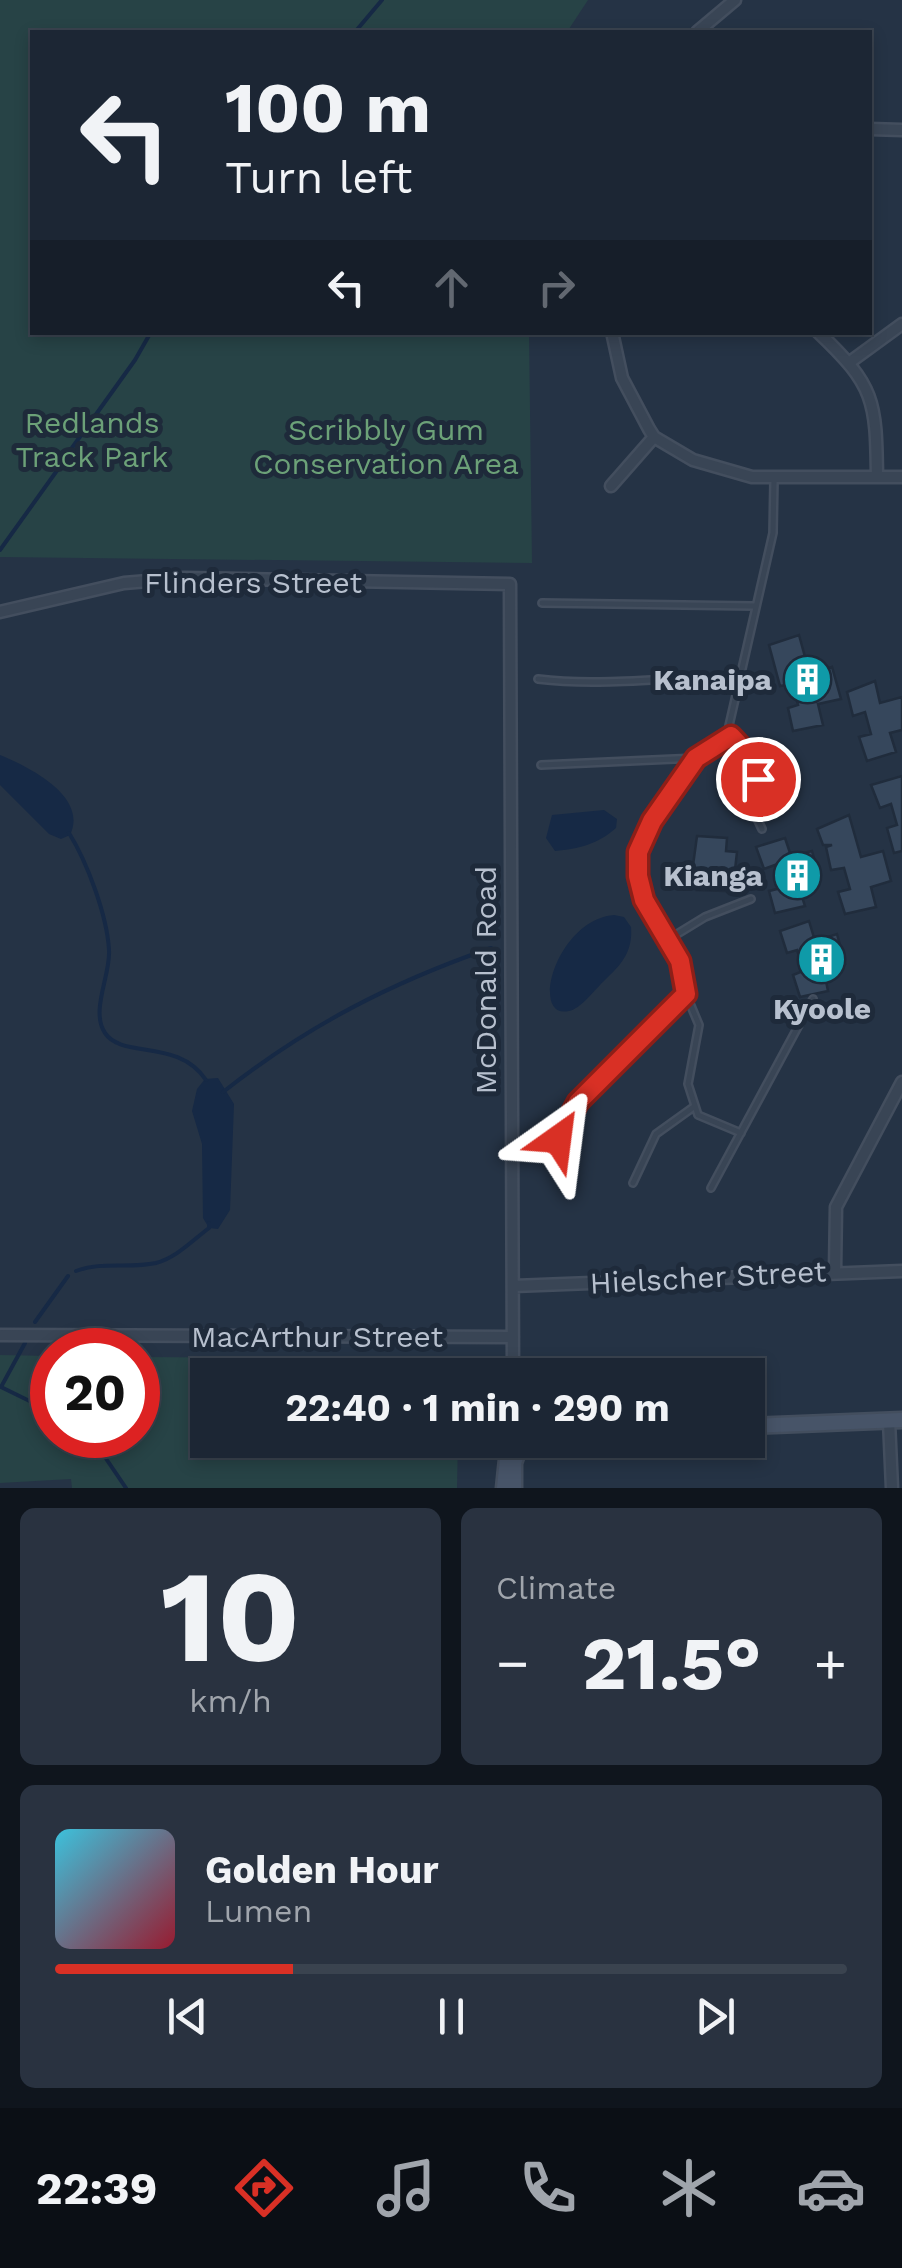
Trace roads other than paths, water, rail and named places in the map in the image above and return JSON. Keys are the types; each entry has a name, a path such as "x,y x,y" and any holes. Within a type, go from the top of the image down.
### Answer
{"street":[{"path":"699,30 735,0"},
{"path":"872,129 902,130"},
{"path":"850,362 902,324"},
{"path":"613,335 622,378 654,438 710,468 774,477 902,477"},
{"path":"821,335 850,362 868,389 876,414 877,476"},
{"path":"611,486 654,438"},
{"name":"Flinders Street","path":"0,612 124,583 184,578 510,584"},
{"name":"McDonald Road","path":"510,584 513,1358"},
{"path":"835,1271 836,1206 902,1082"},
{"name":"Hielscher Street","path":"514,1286 902,1270"},
{"name":"MacArthur Street","path":"0,1334 513,1337"},
{"path":"765,1425 896,1421 892,1488"},
{"path":"504,1488 508,1458"},
{"path":"514,1488 515,1458"}],"lane":[{"path":"762,829 754,812 757,764 728,730 773,533 774,477"},
{"path":"542,603 755,606"},
{"path":"538,680 577,684 671,676 740,676"},
{"path":"731,736 696,758 652,821 638,852 638,876 644,900 680,961 686,994 699,1024 688,1084 698,1115 741,1133"},
{"path":"541,764 696,758"},
{"path":"668,940 705,916 752,898"},
{"path":"558,1139 578,1102 686,994"},
{"path":"712,1188 813,999"},
{"path":"633,1183 656,1134 696,1106"}],"water":[{"path":"0,755 39,775 63,795 74,821 70,835 61,839 49,834 0,785"},
{"path":"604,810 617,819 616,828 595,842 555,851 546,838 552,815"},
{"path":"614,915 624,917 631,927 625,956 578,1006 569,1011 557,1010 550,986 564,950 577,933 594,921"},
{"path":"218,1078 234,1104 230,1210 218,1229 209,1228 203,1218 202,1144 192,1111 197,1089 205,1079"}],"waterway":[{"path":"357,30 382,0"},
{"path":"69,452 149,335"},
{"path":"0,550 66,458"},
{"path":"69,833 95,889 107,936 109,960 100,1003 105,1033 124,1045 181,1059 206,1080"},
{"path":"223,1092 254,1068 351,1008 418,976 491,948"},
{"path":"76,1271 163,1261 209,1228 209,1223"},
{"path":"35,1322 68,1276"},
{"path":"1,1387 25,1343"},
{"path":"1,1387 30,1401"},
{"path":"106,1458 126,1488"}],"place":[{"name":"Kanaipa","path":"807,679"},
{"name":"Kianga","path":"798,875"},
{"name":"Kyoole","path":"822,959"}],"park label":[{"name":"Redlands Track Park","path":"92,439"},
{"name":"Scribbly Gum Conservation Area","path":"386,446"}]}
